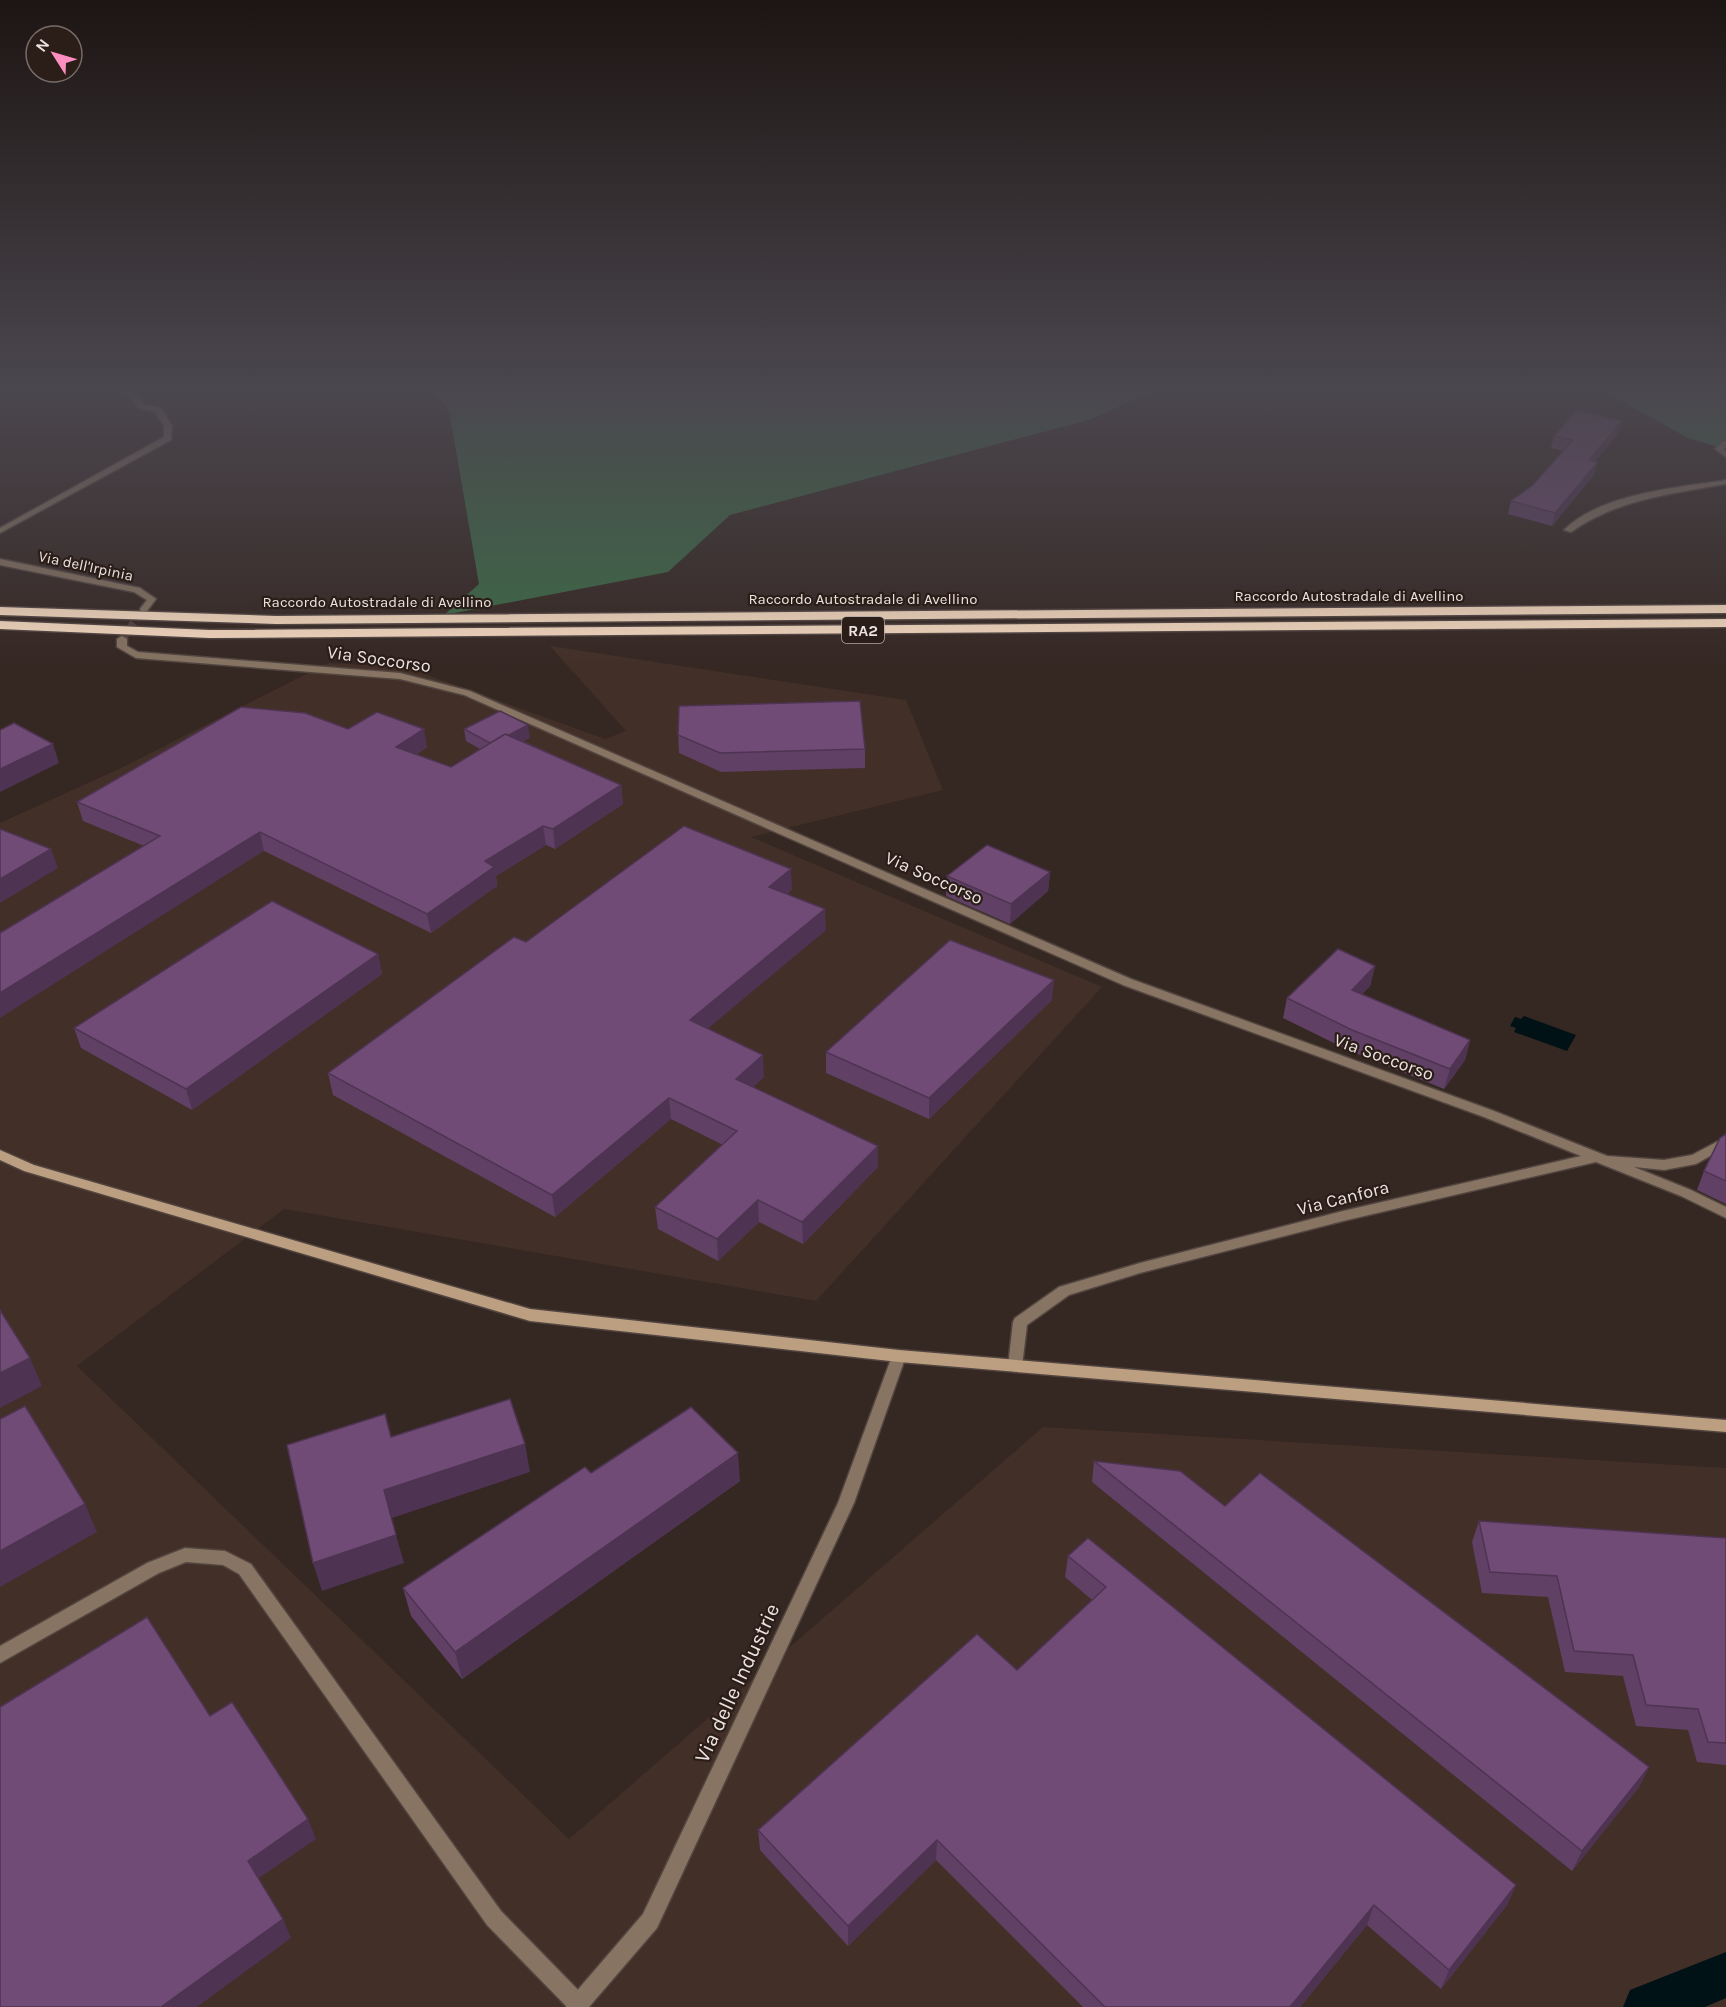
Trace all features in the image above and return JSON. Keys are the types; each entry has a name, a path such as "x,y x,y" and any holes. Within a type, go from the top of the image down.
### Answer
{"highway":[{"name":"Raccordo Autostradale di Avellino","path":"0,611 276,620 1726,609"},
{"name":"Raccordo Autostradale di Avellino","path":"0,625 210,634 1726,624"}],"street":[{"path":"0,531 84,485"},
{"path":"1568,530 1584,517 1610,505 1713,485"},
{"name":"Via dell'Irpinia","path":"0,562 137,590 152,599 144,609"},
{"name":"Via Soccorso","path":"122,639 122,647 136,655 400,676 467,693 1127,982 1489,1114 1593,1158 1686,1193 1726,1213"},
{"name":"Via Canfora","path":"1015,1366 1020,1322 1064,1291 1140,1268 1343,1216 1593,1158 1664,1165 1696,1160 1726,1141"},
{"path":"0,1155 29,1168 530,1315 899,1356 1726,1426"},
{"name":"Via delle Industrie","path":"578,2006 650,1921 846,1503 899,1356"},
{"path":"0,1655 153,1568 185,1555 225,1558 245,1569 494,1918 578,2006"}],"shaded area":[{"path":"550,646 906,700 943,790 751,837 1102,987 816,1301 284,1209 77,1366 569,1839 1043,1427 1726,1468 1726,2007 0,2007 0,823 121,768 328,663 405,667 605,739 626,731"},
{"path":"1524,1016 1576,1035 1567,1051 1514,1032 1516,1028 1510,1026 1515,1017 1521,1019"}],"green space":[{"path":"462,485 844,485 730,515 668,572 444,615 479,584"}],"building":[{"path":"1533,485 1579,485 1555,513 1511,501"},
{"path":"860,701 865,749 720,753 678,735 679,706"},
{"path":"241,707 305,713 348,729 377,712 424,729 396,747 451,767 505,734 621,785 553,829 543,826 485,861 494,867 427,914 260,832 0,993 0,933 160,836 77,802"},
{"path":"500,711 528,725 490,743 464,729"},
{"path":"14,723 53,744 0,769 0,730"},
{"path":"684,826 791,869 769,887 825,909 690,1020 763,1055 736,1079 878,1146 802,1222 758,1200 717,1239 655,1207 737,1131 669,1098 552,1195 328,1073 514,937 526,942"},
{"path":"0,829 51,849 0,879"},
{"path":"987,845 1050,872 1011,904 947,876"},
{"path":"272,901 378,954 186,1089 74,1028"},
{"path":"950,940 1054,980 929,1098 826,1052"},
{"path":"1338,949 1375,966 1352,990 1470,1040 1450,1069 1352,1030 1287,998"},
{"path":"1726,1134 1726,1181 1704,1171 1720,1138"},
{"path":"0,1310 30,1358 0,1373"},
{"path":"510,1399 525,1444 384,1490 396,1535 313,1563 287,1445 385,1414 391,1437"},
{"path":"25,1406 85,1504 0,1551 0,1419"},
{"path":"691,1407 738,1453 455,1652 403,1588 585,1467 591,1473"},
{"path":"1094,1461 1180,1471 1225,1506 1260,1473 1649,1767 1582,1851"},
{"path":"1479,1521 1726,1538 1726,1743 1708,1742 1698,1709 1646,1705 1633,1655 1574,1651 1557,1576 1490,1572"},
{"path":"1088,1538 1516,1885 1449,1970 1374,1905 1290,2007 1105,2007 937,1840 848,1926 758,1830 977,1634 1017,1670 1106,1587 1068,1556"},
{"path":"147,1617 210,1716 232,1702 308,1819 248,1861 283,1919 161,2007 0,2007 0,1707"}],"waterway":[{"path":"1647,2007 1726,1975"}],"tunnel":[{"path":"122,639 144,609"}]}
